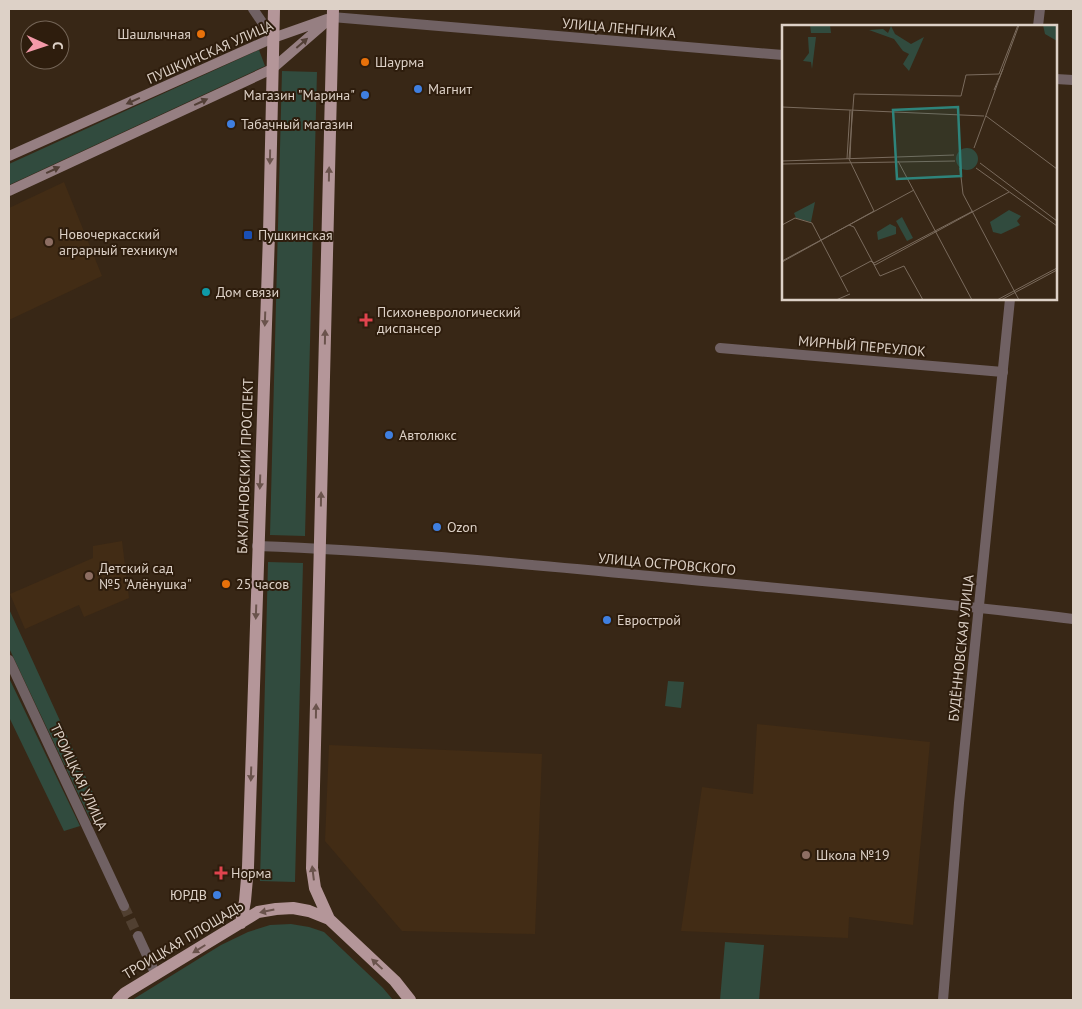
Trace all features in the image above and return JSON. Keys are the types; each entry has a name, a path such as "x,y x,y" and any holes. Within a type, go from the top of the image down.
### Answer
{"main road":[{"name":"БАКЛАНОВСКИЙ ПРОСПЕКТ","path":"241,923 248,867 274,9"},
{"name":"ПУШКИНСКАЯ УЛИЦА","path":"9,156 332,13"},
{"path":"9,191 272,69 332,13"},
{"path":"329,919 315,888 312,868 332,13"},
{"name":"ТРОИЦКАЯ ПЛОЩАДЬ","path":"122,997 258,912 276,909 309,911 329,919 395,981 410,1000"},
{"path":"111,1000 122,997"}],"street":[{"path":"253,9 273,38"},
{"path":"1038,25 1040,9"},
{"name":"УЛИЦА ЛЕНГНИКА","path":"332,13 782,56"},
{"path":"1057,78 1073,80"},
{"name":"БУДЁННОВСКАЯ УЛИЦА","path":"943,1000 959,803 1010,300"},
{"name":"МИРНЫЙ ПЕРЕУЛОК","path":"720,348 1003,372"},
{"name":"УЛИЦА ОСТРОВСКОГО","path":"258,546 320,548 571,569 979,606 1073,619"},
{"name":"ТРОИЦКАЯ УЛИЦА","path":"9,660 124,906"},
{"path":"138,936 156,975"}],"shaded area":[{"name":"Новочеркасский аграрный техникум","path":"64,182 102,276 9,320 9,208"},
{"name":"Детский сад №5 \"Алёнушка\"","path":"122,541 129,598 84,617 79,605 25,629 10,594 93,558 93,546"},
{"name":"Школа №19","path":"757,724 930,742 913,925 849,917 848,938 681,931 702,787 753,794"},
{"path":"329,745 542,754 535,934 402,931 325,841"}],"green space":[{"path":"259,50 265,66 9,185 9,164"},
{"path":"282,71 317,72 305,536 270,535"},
{"path":"268,562 303,563 295,882 260,881"},
{"path":"9,609 103,815 91,821 9,648"},
{"path":"9,678 80,826 64,831 9,717"},
{"path":"668,681 684,682 681,708 665,706"},
{"path":"291,924 324,932 383,988 393,1000 132,1000 221,945 248,932 270,925"},
{"path":"725,942 764,945 759,1000 720,1000"}],"tunnel":[{"path":"124,906 138,936"}],"place":[{"name":"Шашлычная","path":"201,34"},
{"name":"Шаурма","path":"365,62"},
{"name":"Магнит","path":"418,89"},
{"name":"Магазин \"Марина\"","path":"365,95"},
{"name":"Табачный магазин","path":"231,124"},
{"name":"Пушкинская","path":"248,235"},
{"name":"Новочеркасский аграрный техникум","path":"49,242"},
{"name":"Дом связи","path":"206,292"},
{"name":"Психоневрологический диспансер","path":"366,320"},
{"name":"Автолюкс","path":"389,435"},
{"name":"Ozon","path":"437,527"},
{"name":"Детский сад №5 \"Алёнушка\"","path":"89,576"},
{"name":"25 часов","path":"226,584"},
{"name":"Еврострой","path":"607,620"},
{"name":"Школа №19","path":"806,855"},
{"name":"Норма","path":"221,873"},
{"name":"ЮРДВ","path":"217,895"}]}
